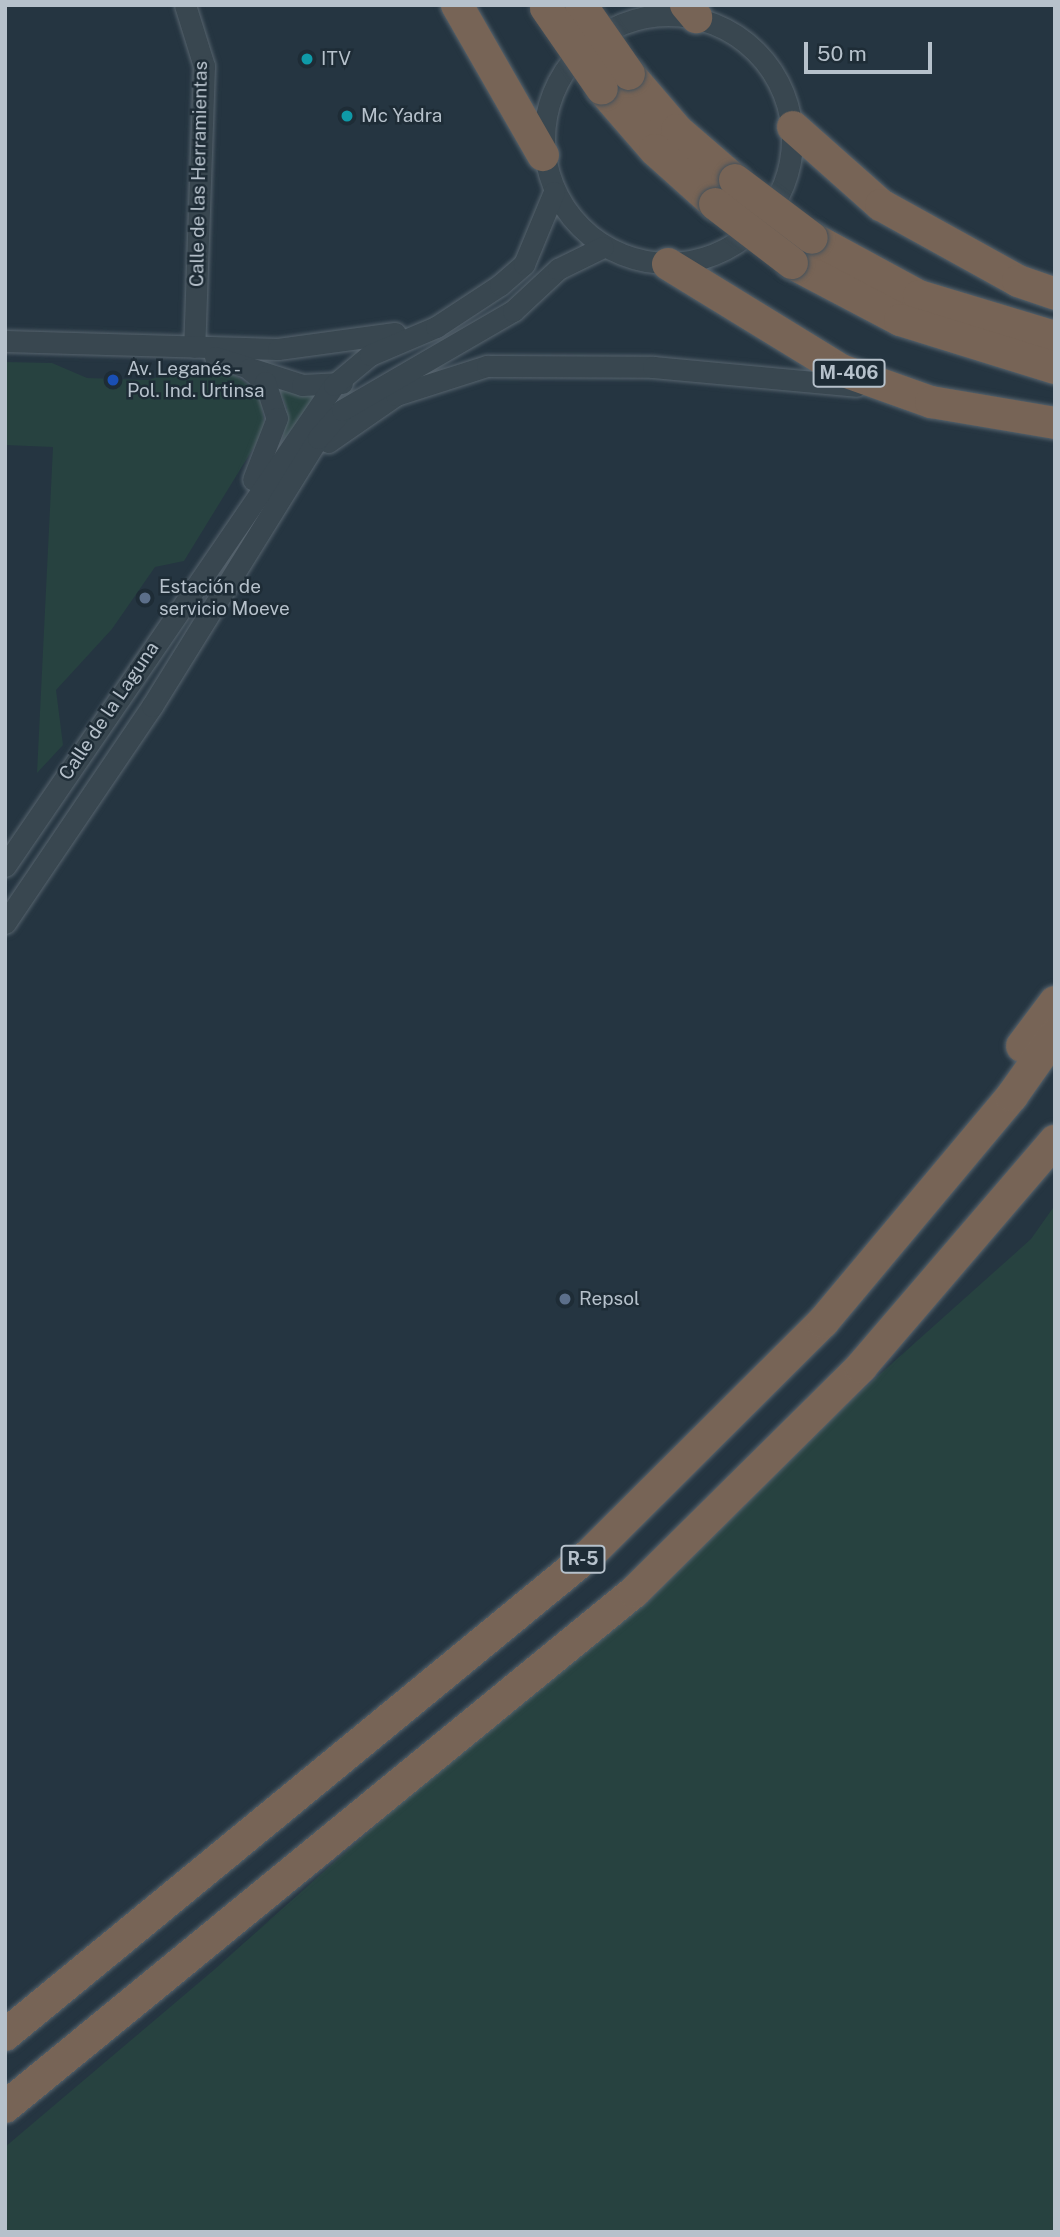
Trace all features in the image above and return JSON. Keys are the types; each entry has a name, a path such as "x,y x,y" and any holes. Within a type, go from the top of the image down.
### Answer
{"highway":[{"path":"457,5 543,155"},
{"path":"581,5 615,82 655,150 725,192 919,296 1055,337"},
{"path":"545,7 615,82"},
{"path":"793,127 881,205 1018,281 1055,294"},
{"path":"725,192 792,263 900,320 1055,368"},
{"name":"M-406","path":"668,264 830,365 931,402 1055,423"},
{"path":"1022,1046 1055,1002"},
{"name":"R-5","path":"5,2035 590,1554 823,1322 1012,1096 1055,1035"},
{"path":"5,2107 634,1592 861,1367 1055,1141"},
{"path":"37,2009 72,1956 124,1913"}],"street":[{"name":"Calle de las Herramientas","path":"185,5 204,66 194,347"},
{"path":"691,11 730,30 759,53 780,82 793,127 790,168 764,217 745,237 709,257 668,264 603,247 574,223 554,192 543,155 547,107 568,64 603,32 649,16 691,11"},
{"path":"5,341 194,347 352,344 476,304 524,264 554,192"},
{"path":"283,498 342,410 513,311 578,255 603,247"},
{"name":"Calle de la Laguna","path":"5,866 225,536 334,385 370,355 476,304"},
{"path":"194,347 302,385 334,385 468,337"},
{"path":"225,536 277,418 265,382 243,363"},
{"path":"283,498 324,446 369,410 439,377 486,366 653,367 826,380 931,402"},
{"name":"Calle de la Laguna","path":"5,923 283,498"}],"green space":[{"path":"5,362 52,363 87,378 149,380 176,370 235,375 260,394 265,429 184,561 155,567 112,629 56,690 63,745 37,773 53,447 5,445"},
{"path":"278,387 319,395 283,440 287,408"},
{"path":"1055,1205 1055,2232 5,2232 5,2147 215,1969 1031,1239"}],"place":[{"name":"ITV","path":"307,59"},
{"name":"Mc Yadra","path":"347,116"},
{"name":"Av. Leganés - Pol. Ind. Urtinsa","path":"113,380"},
{"name":"Estación de servicio Moeve","path":"145,598"},
{"name":"Repsol","path":"565,1299"}]}
